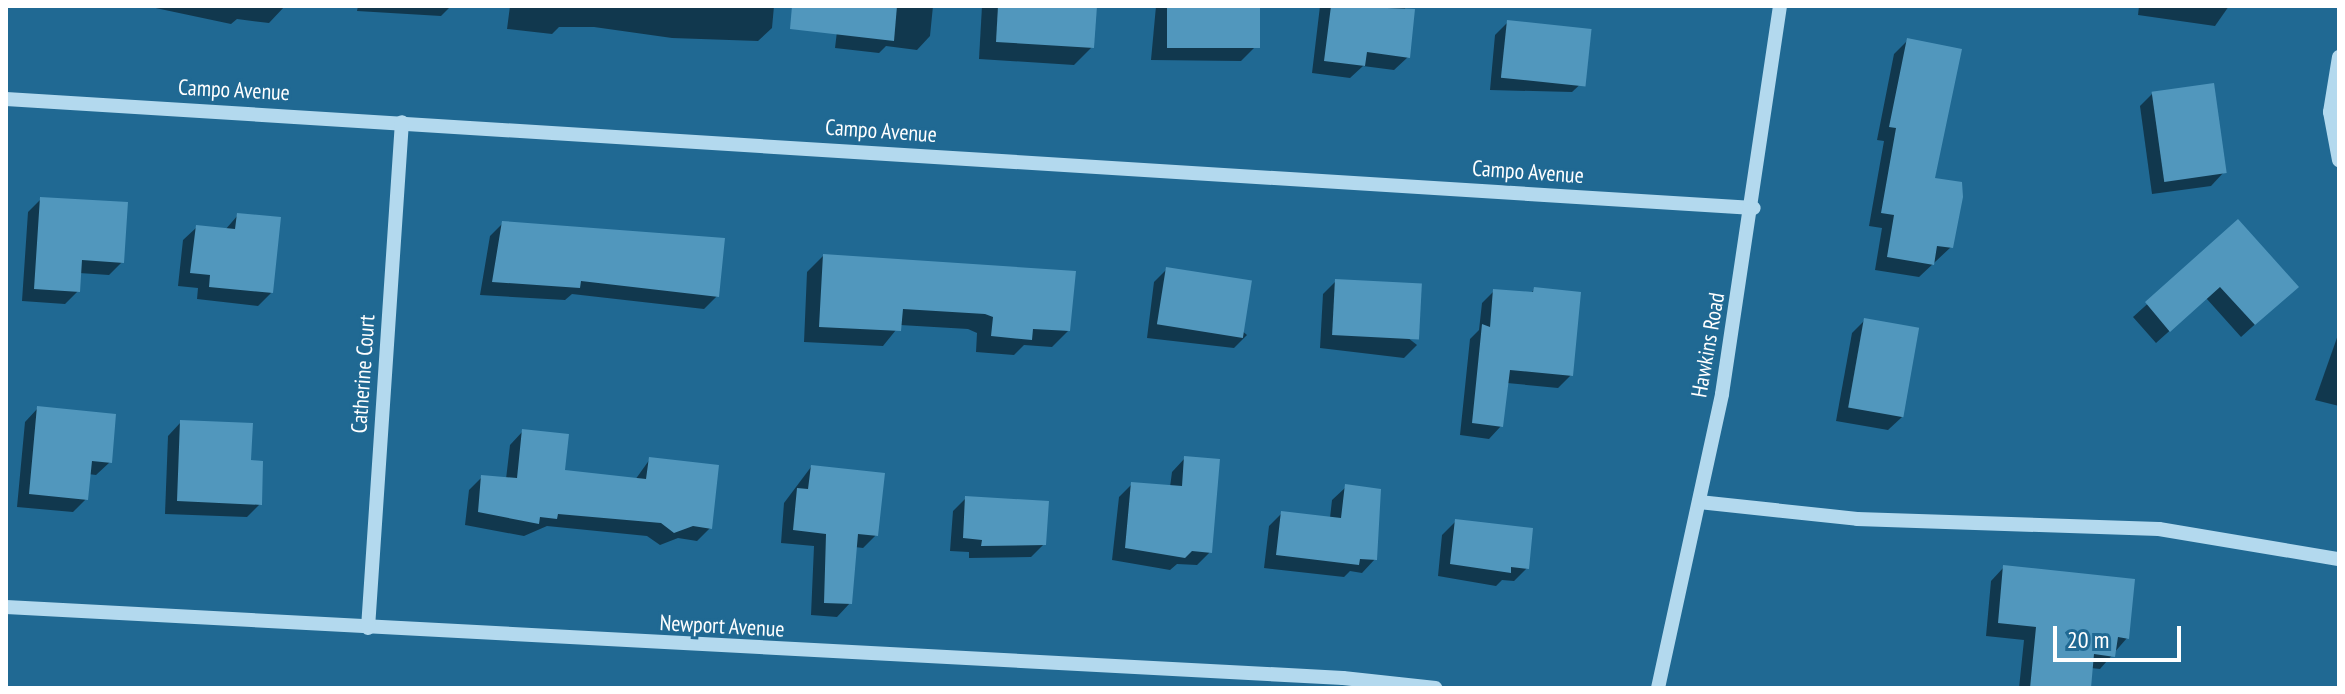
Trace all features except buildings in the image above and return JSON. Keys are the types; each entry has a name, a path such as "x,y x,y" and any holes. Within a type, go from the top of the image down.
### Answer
{"street":[{"name":"Hawkins Road","path":"1658,688 1699,502 1754,208 1780,6"},
{"path":"2339,57 2330,112 2339,160"},
{"name":"Campo Avenue","path":"6,99 1754,208"},
{"name":"Catherine Court","path":"368,628 402,122"},
{"path":"1699,502 1857,519 2159,529 2339,559"},
{"name":"Newport Avenue","path":"6,607 1343,678 1435,688"}]}
